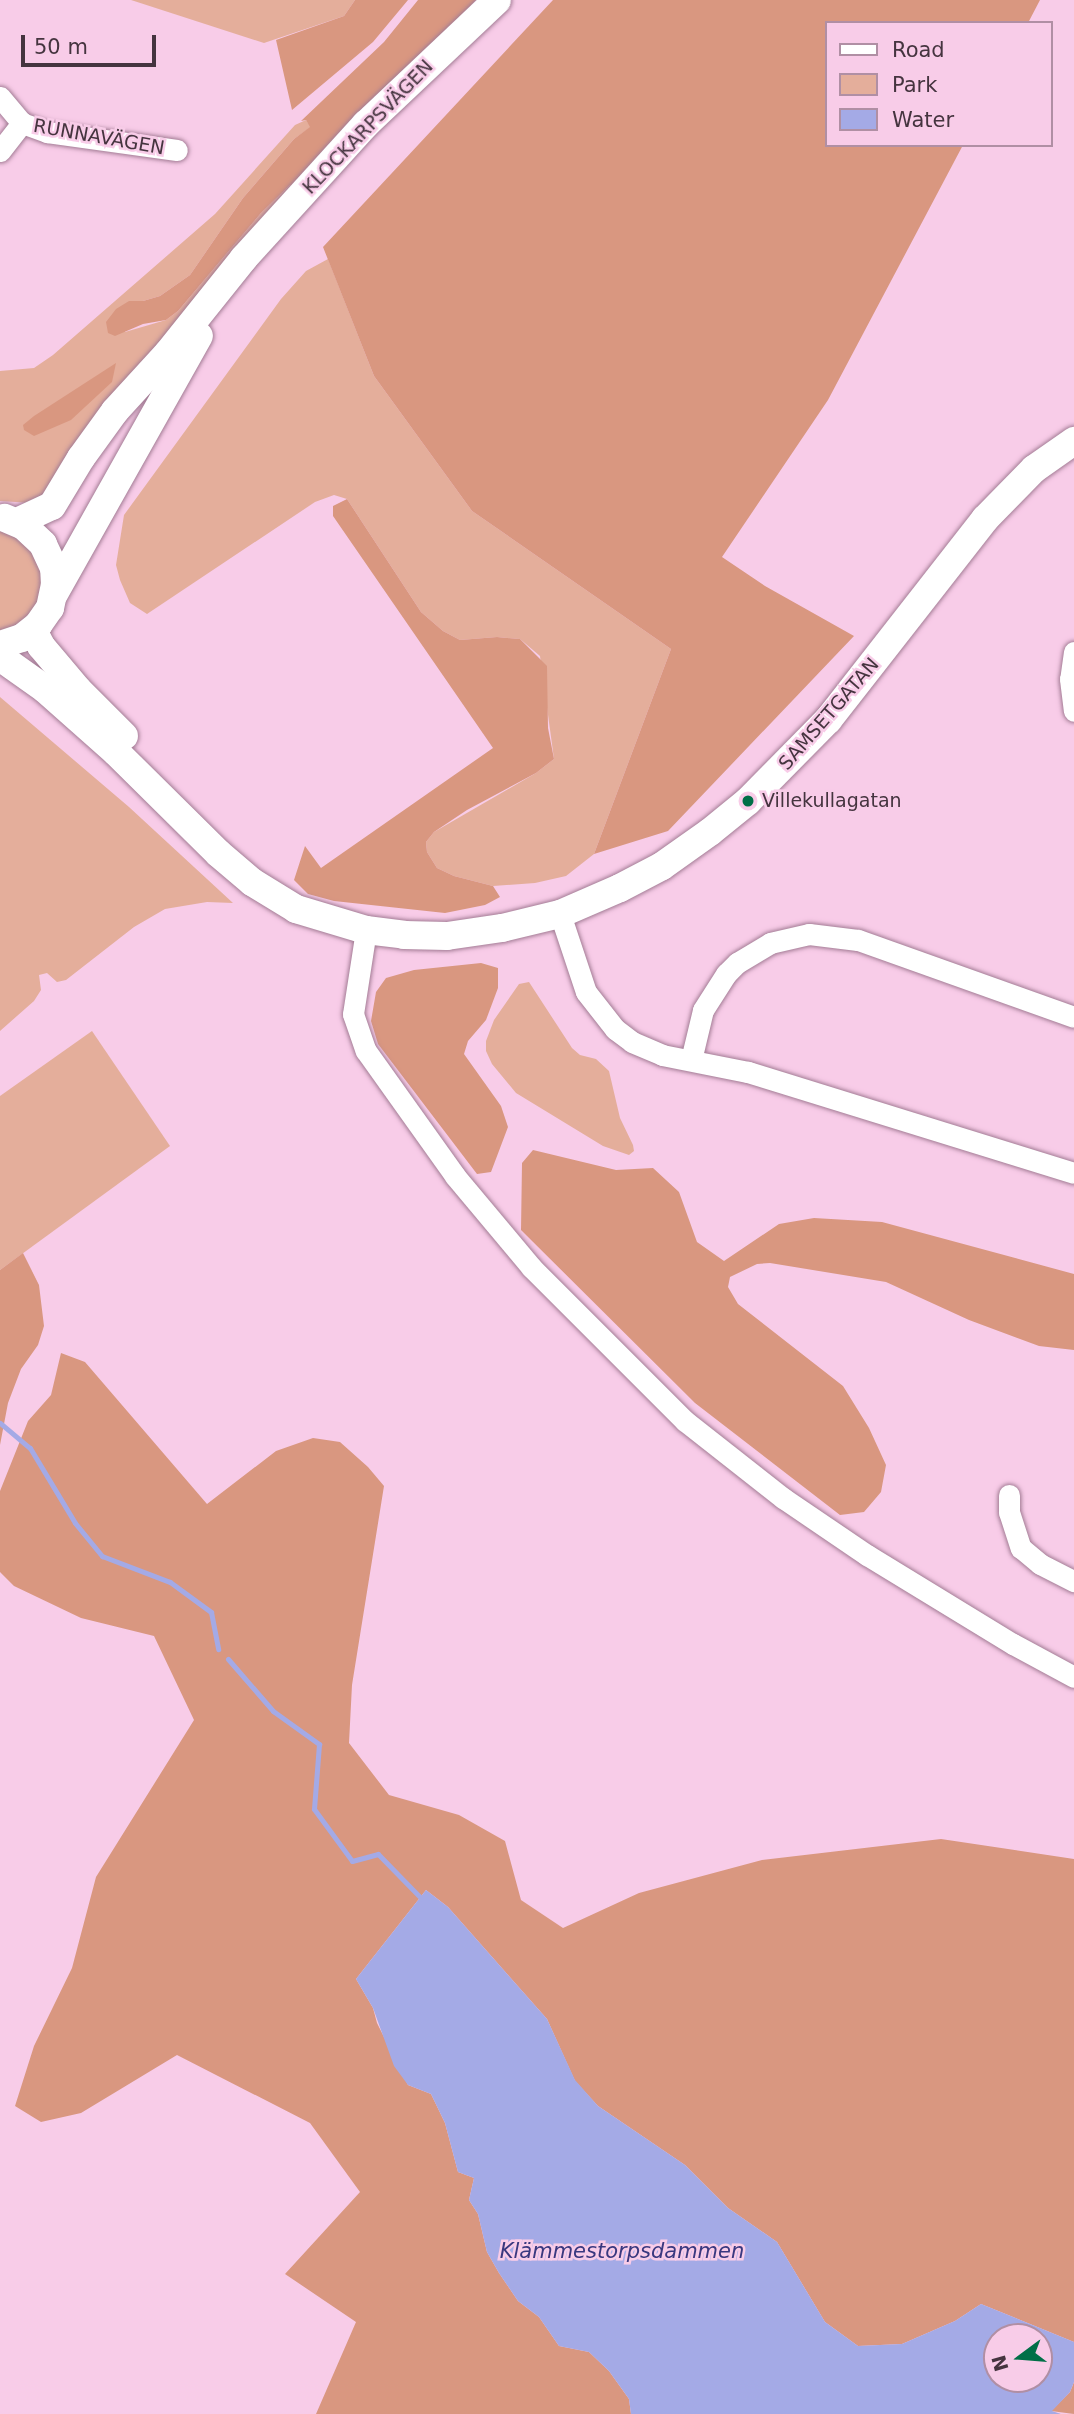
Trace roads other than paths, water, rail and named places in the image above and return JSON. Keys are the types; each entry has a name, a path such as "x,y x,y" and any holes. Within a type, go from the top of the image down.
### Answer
{"street":[{"name":"KLOCKARPSVÄGEN","path":"244,258 366,124 497,0"},
{"name":"RUNNAVÄGEN","path":"0,97 22,123 47,132 177,150"},
{"name":"RUNNAVÄGEN","path":"0,151 22,123"},
{"path":"8,520 36,516 52,506 81,458 115,411 168,353 244,258"},
{"path":"0,645 33,631 46,614 54,594 244,258"},
{"name":"SAMSETGATAN","path":"218,853 252,882 296,909 366,930 447,936 559,914 662,866 748,801 828,720 985,519 1034,469 1074,440"},
{"path":"8,520 38,537 48,551 55,577 54,594"},
{"path":"33,631 41,646 78,690 122,734 218,853"},
{"path":"1074,652 1070,679 1074,712"},
{"path":"0,657 45,689 116,752 218,853"},
{"path":"559,914 580,978 598,1011 632,1042 662,1055 748,1072 1074,1173"},
{"path":"366,930 354,1014 366,1051 456,1177 531,1267 685,1421 783,1498 867,1555 1013,1644 1074,1677"},
{"path":"691,1060 703,1010 726,974 737,963 770,943 809,934 858,940 1074,1017"},
{"path":"1009,1494 1009,1512 1021,1548 1040,1564 1074,1581"}],"water":[{"name":"Klämmestorpsdammen","path":"426,1890 448,1907 547,2019 575,2080 598,2106 685,2165 728,2208 777,2242 825,2322 858,2346 902,2344 955,2321 981,2304 1028,2323 983,2323 983,2393 1053,2393 1053,2333 1074,2342 1074,2382 1070,2392 1052,2411 1061,2414 631,2414 629,2399 609,2371 589,2352 559,2346 539,2317 518,2301 499,2273 487,2252 478,2214 469,2200 474,2178 458,2172 445,2123 431,2094 408,2085 394,2066 373,2008 356,1979"}],"waterway":[{"path":"0,1423 30,1448 75,1523 102,1556 170,1582 211,1612 218,1649"},
{"path":"228,1659 273,1711 319,1744 314,1809 352,1861 378,1854 421,1898"}],"place":[{"name":"Villekullagatan","path":"748,801"}]}
